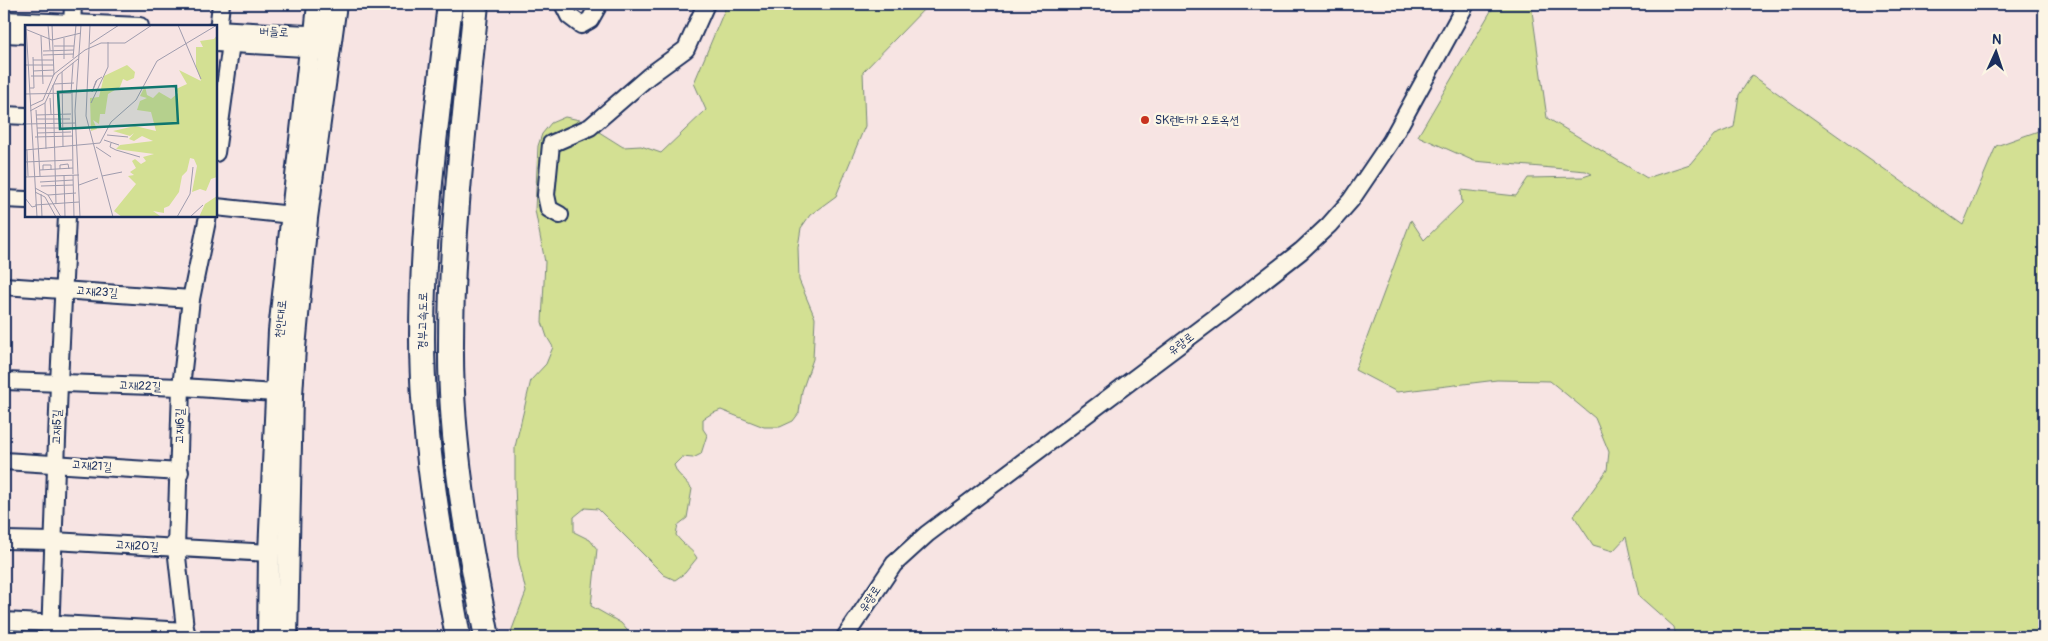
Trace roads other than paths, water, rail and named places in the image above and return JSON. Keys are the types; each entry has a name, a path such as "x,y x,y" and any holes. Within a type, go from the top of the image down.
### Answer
{"highway":[{"name":"경부고속도로","path":"450,4 432,152 422,338 428,444 437,520 458,637"},
{"path":"476,4 460,162 454,244 451,345 456,444 469,547 487,637"}],"main road":[{"name":"천안대로","path":"287,637 292,395 322,42 318,4"},
{"name":"천안대로","path":"268,637 269,553 279,331 292,215 322,42 336,4"}],"street":[{"path":"4,20 73,25 73,4"},
{"path":"218,125 221,4"},
{"path":"563,4 569,16 581,25 590,20 599,4"},
{"path":"560,216 549,209 546,195 551,144 590,127 649,76 686,49 706,4"},
{"name":"유량로","path":"845,637 894,564 927,534 1232,305 1301,251 1329,225 1351,200 1391,141 1466,4"},
{"path":"4,34 25,34"},
{"name":"버들로","path":"220,36 322,42"},
{"path":"4,115 25,116"},
{"path":"4,199 25,200"},
{"path":"218,208 292,215"},
{"name":"고재5길","path":"50,630 67,218"},
{"name":"고재6길","path":"186,634 176,548 180,472 180,387 190,299 208,218"},
{"name":"고재23길","path":"4,286 190,299"},
{"name":"고재22길","path":"4,381 180,387 276,393"},
{"name":"고재21길","path":"4,461 180,472"},
{"name":"고재20길","path":"4,540 269,553"},
{"path":"4,621 50,630 186,634"}],"place":[{"name":"SK렌터카 오토옥션","path":"1145,120"}]}
